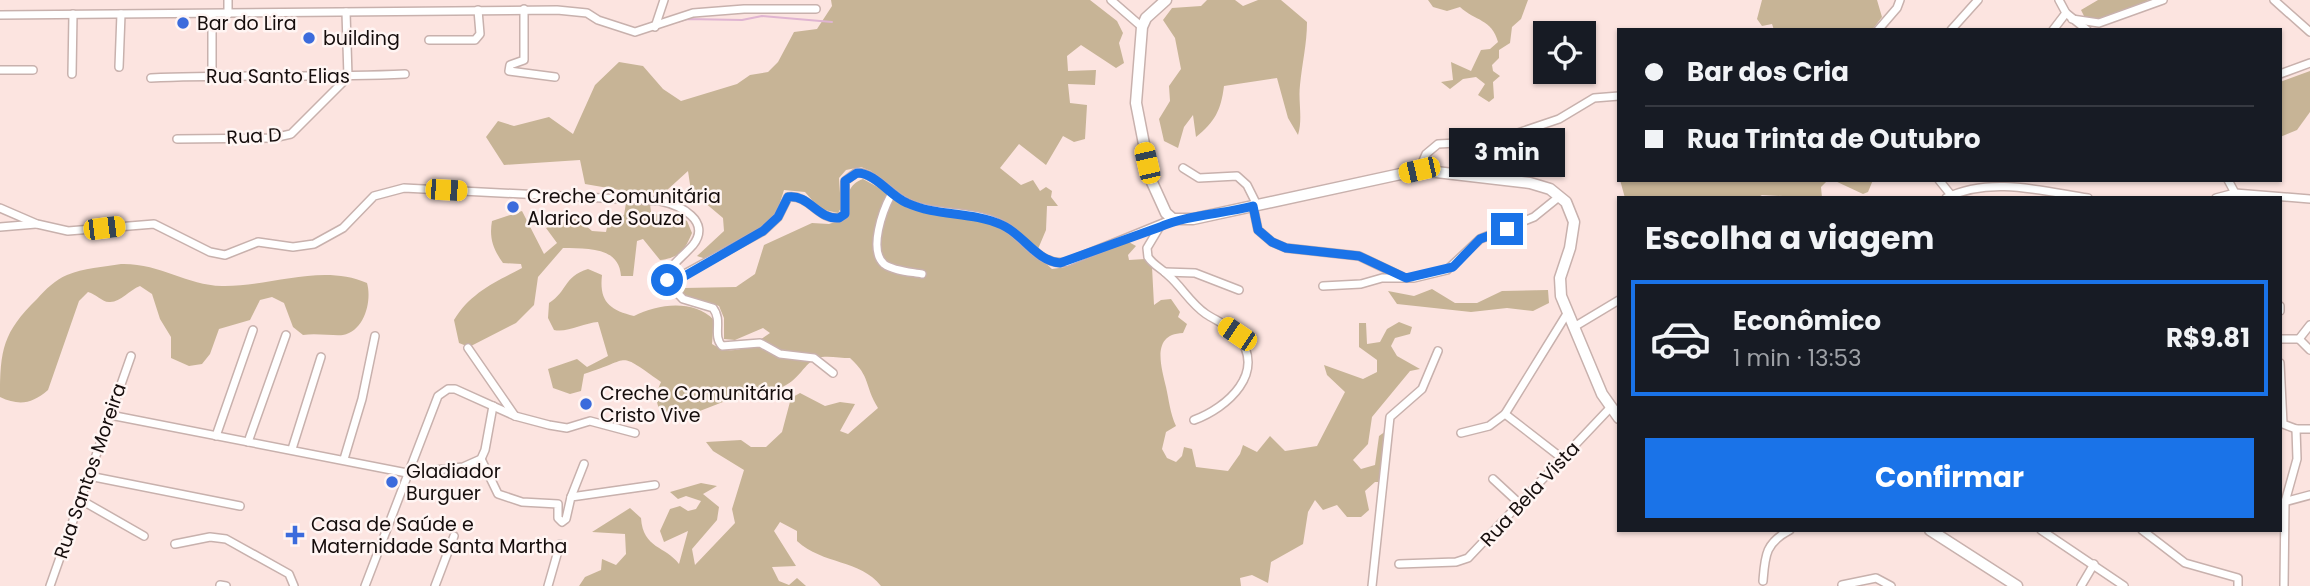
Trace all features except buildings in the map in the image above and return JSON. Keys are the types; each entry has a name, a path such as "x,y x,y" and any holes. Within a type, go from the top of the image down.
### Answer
{"main road":[{"path":"1166,0 1146,18 1142,27 1136,91 1140,131 1154,192 1173,219 1194,219 1419,170 1530,183 1560,196 1572,211 1574,222 1570,248 1560,278 1561,296 1610,408 1617,416"},
{"path":"1933,532 2017,586"}],"street":[{"path":"228,0 228,14"},
{"path":"654,27 664,0"},
{"path":"1111,0 1142,27"},
{"path":"1880,28 1897,8 1900,0"},
{"path":"1953,28 1978,0"},
{"path":"2069,16 2094,24 2163,0"},
{"path":"2274,0 2310,32"},
{"path":"2058,1 2069,16 2084,28"},
{"path":"0,15 212,15 524,9 575,11 635,32 681,15 704,12 816,9"},
{"path":"524,9 524,60 510,65 509,71 555,77"},
{"path":"429,40 475,40 480,34 478,10"},
{"path":"346,12 348,77"},
{"path":"72,74 73,14"},
{"path":"120,67 121,14"},
{"path":"212,15 212,75"},
{"path":"2055,28 2069,16"},
{"path":"2282,73 2310,63"},
{"path":"0,70 33,69"},
{"name":"Rua Santo Elias","path":"151,78 212,75 348,77 405,74"},
{"name":"Rua D","path":"177,139 283,137 297,130 348,77"},
{"path":"1419,170 1426,154 1438,144 1494,141 1559,119 1594,98 1617,96"},
{"path":"1183,168 1199,178 1237,176 1247,185 1255,205 1258,230 1272,242 1286,248 1359,256 1406,278"},
{"path":"668,283 763,231 778,217 788,197 801,198 827,216 839,218 845,214 845,181 857,173 867,174 891,195 934,211 970,214 1005,226 1053,263 1067,262 1160,227 1173,219"},
{"path":"2229,182 2235,193"},
{"path":"0,208 37,224 77,231 154,224 210,252 225,255 258,242 293,247 314,244 344,228 374,196 394,189 416,187 650,200 683,209 696,220 698,227 694,244 669,270 668,283 683,299 713,308 719,318 717,340 722,346 750,341 787,356 814,358 833,373"},
{"path":"1949,196 1979,188 2007,187 2030,187 2057,195"},
{"path":"2224,196 2235,193 2272,196"},
{"path":"891,195 881,221 878,246 880,258 889,267 922,274"},
{"path":"1323,286 1361,284 1382,278 1406,278 1453,267 1480,239 1534,217 1560,196"},
{"path":"2282,197 2310,199"},
{"path":"0,227 37,224"},
{"path":"1160,227 1146,252 1151,261 1190,302 1237,334 1246,356 1247,370 1242,385 1217,412 1195,421"},
{"path":"1164,272 1195,273 1240,290"},
{"path":"1574,327 1617,301"},
{"path":"1461,433 1496,423 1505,414 1568,312"},
{"path":"2299,339 2310,324"},
{"path":"216,436 253,330"},
{"path":"248,442 286,335"},
{"path":"344,459 362,399 375,336"},
{"path":"2282,339 2299,339 2310,350"},
{"path":"468,348 515,416"},
{"path":"1371,586 1380,530 1390,417 1422,389 1438,351"},
{"name":"Rua Santos Moreira","path":"50,586 131,356"},
{"path":"292,449 321,357"},
{"path":"365,586 438,396 448,389 455,389 515,416 562,428 597,422 620,431 635,433"},
{"path":"2282,404 2283,424 2296,429 2310,429"},
{"path":"110,415 407,473 472,464 481,459 493,406"},
{"name":"Rua Bela Vista","path":"1399,564 1463,561 1484,544 1610,408"},
{"path":"1505,414 1563,459"},
{"path":"2284,586 2283,502 2297,459 2296,429"},
{"path":"481,459 498,494 522,502 556,504 559,506 559,521 566,519 584,464"},
{"path":"89,476 240,506"},
{"path":"1493,479 1520,505"},
{"path":"571,497 655,485"},
{"path":"2283,502 2310,495"},
{"path":"81,500 144,536"},
{"path":"1763,582 1766,551 1776,537 1786,532"},
{"path":"2044,532 2124,586"},
{"path":"2145,532 2185,563 2238,582"},
{"path":"435,586 454,536"},
{"path":"175,544 210,537 226,539 289,574 294,585"},
{"path":"548,586 560,544"},
{"path":"2081,586 2094,564"},
{"path":"1842,585 1876,578 1891,586"}],"shaded area":[{"path":"831,0 1090,0 1117,21 1123,33 1119,43 1124,63 1116,68 1081,45 1067,56 1068,71 1096,70 1095,85 1068,84 1070,103 1087,105 1085,139 1074,142 1063,136 1046,165 1019,144 1000,168 1021,185 1033,180 1040,191 1046,187 1052,191 1051,197 1058,206 1047,206 1046,230 1038,249 1005,225 940,212 892,194 871,171 861,167 846,170 839,178 841,208 838,213 820,209 805,192 784,190 776,215 767,225 706,259 697,256 724,231 723,218 691,191 688,171 666,191 643,194 585,184 580,160 504,165 486,137 498,121 514,126 549,117 573,134 595,85 619,62 643,66 663,89 681,101 737,84 750,75 768,72 778,62 794,32 817,29 832,6"},
{"path":"1207,0 1235,0 1243,6 1258,0 1281,0 1307,22 1298,135 1288,118 1277,78 1224,86 1216,115 1203,131 1196,137 1193,115 1184,127 1178,148 1164,141 1159,119 1170,101 1169,86 1181,69 1175,38 1163,20 1172,8 1201,6"},
{"path":"1428,0 1528,0 1521,19 1512,27 1510,43 1499,50 1499,58 1492,65 1493,71 1500,76 1493,82 1494,98 1489,102 1478,95 1485,84 1476,77 1463,79 1450,89 1441,82 1453,80 1451,62 1471,71 1481,50 1490,49 1498,42 1495,34 1487,25 1460,7 1447,11 1433,7"},
{"path":"1762,0 1877,0 1882,17 1874,28 1773,28 1772,24 1762,26 1757,19"},
{"path":"2098,0 2149,0 2109,18 2085,18 2081,10"},
{"path":"2310,71 2310,112 2297,130 2282,136 2282,81"},
{"path":"863,179 910,205 939,214 970,215 1005,227 1052,269 1066,267 1127,241 1136,246 1128,255 1129,260 1145,259 1152,267 1154,305 1161,300 1171,299 1180,312 1178,317 1187,324 1183,333 1166,339 1161,352 1162,370 1176,426 1166,432 1162,449 1167,458 1176,462 1182,456 1184,447 1192,449 1196,467 1228,471 1243,445 1257,452 1270,436 1285,451 1317,446 1345,392 1327,375 1324,365 1363,379 1377,372 1377,360 1359,347 1359,323 1366,323 1367,344 1380,342 1387,329 1399,322 1412,327 1410,334 1395,338 1391,346 1397,356 1420,369 1410,371 1372,417 1368,444 1353,460 1361,469 1375,465 1379,436 1393,426 1384,442 1389,467 1384,482 1375,482 1365,491 1369,510 1361,517 1347,517 1337,505 1323,510 1315,500 1308,512 1303,544 1271,562 1268,583 1252,575 1240,578 1241,586 881,586 863,571 807,549 797,541 797,531 780,522 774,531 796,566 772,567 779,581 789,585 797,578 806,586 579,586 585,577 601,570 602,559 616,565 626,554 625,534 592,532 630,508 641,518 650,541 679,564 688,531 664,542 660,531 670,509 680,506 688,511 696,509 701,501 686,496 678,499 670,492 701,483 717,486 703,494 719,507 717,520 692,549 695,565 735,523 732,509 744,470 713,451 706,442 741,440 751,447 766,447 782,432 791,398 800,393 825,406 840,402 855,404 840,431 848,434 878,408 857,365 850,358 833,357 813,360 792,381 780,388 738,396 683,416 666,418 658,405 657,392 661,382 630,361 624,360 584,374 581,391 570,394 553,388 548,369 577,359 587,367 608,356 598,322 554,330 548,318 549,303 574,276 588,269 602,275 604,298 618,311 634,316 664,306 696,309 714,320 712,344 727,350 742,349 770,333 763,328 735,340 724,339 724,318 719,306 685,296 680,291 684,288 736,287 755,274 764,245 812,223 829,224 847,218 850,190"},
{"path":"1621,182 1826,182 1821,187 1822,196 1624,196"},
{"path":"1837,182 1872,182 1868,192 1863,194"},
{"path":"626,203 650,204 651,212 672,220 680,217 687,221 692,233 687,244 677,255 660,260 643,239 637,241 633,276 621,276 619,266 608,254 591,249 563,248 538,277 534,305 516,323 469,347 459,343 454,320 460,311 484,289 522,268 521,264 503,263 494,248 492,221 522,211 544,254 557,243 546,228 577,218 592,231 606,232 612,220 624,215"},
{"path":"121,264 148,267 197,282 222,286 314,275 350,277 367,283 367,306 362,321 351,332 343,335 303,335 293,327 284,303 272,297 260,300 250,320 219,329 210,354 202,364 189,366 171,358 171,337 160,319 152,294 140,286 109,302 88,292 79,301 48,390 25,402 13,402 0,397 1,366 6,343 10,332 26,311 47,288 63,277 80,271"},
{"path":"1432,289 1455,303 1477,303 1502,291 1548,290 1549,303 1533,311 1507,308 1471,312 1397,304 1388,291 1414,296"}],"waterway":[{"path":"677,22 687,19 742,20 762,16 832,22"}],"place":[{"name":"Bar do Lira","path":"183,23"},
{"name":"building","path":"309,38"},
{"name":"Creche Comunitária Alarico de Souza","path":"513,207"},
{"name":"Creche Comunitária Cristo Vive","path":"586,404"},
{"name":"Gladiador Burguer","path":"392,482"},
{"name":"Casa de Saúde e Maternidade Santa Martha","path":"295,535"}],"route":[{"path":"667,280 668,283 676,281 750,240 778,217 783,202 788,197 801,198 821,213 839,218 845,214 846,208 845,181 857,173 867,174 891,195 911,205 940,213 970,214 1005,226 1053,263 1067,262 1165,225 1173,219 1194,219 1253,206 1258,230 1272,242 1286,248 1359,256 1373,260 1406,278 1414,278 1453,267 1480,239 1507,229"}]}
